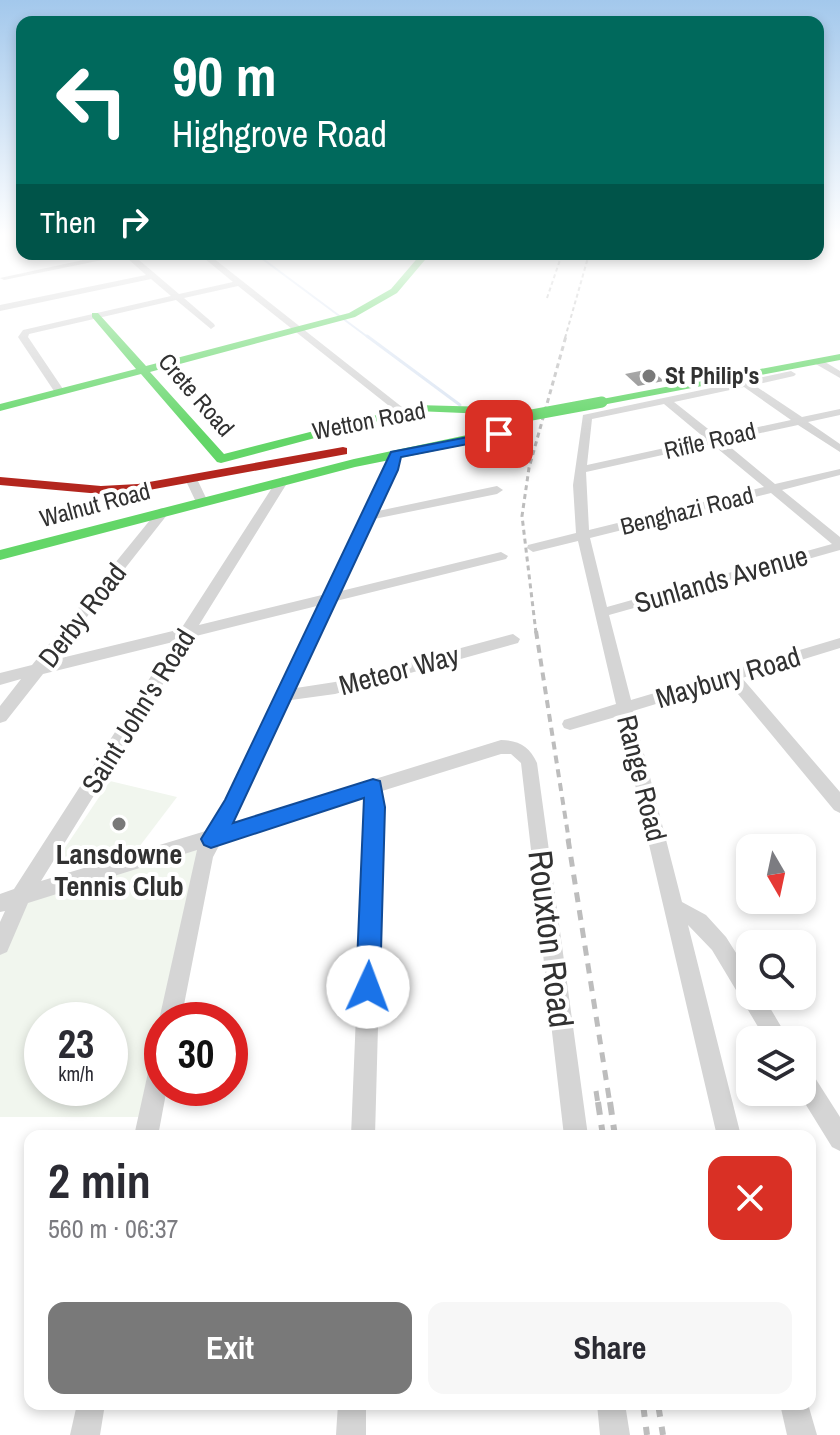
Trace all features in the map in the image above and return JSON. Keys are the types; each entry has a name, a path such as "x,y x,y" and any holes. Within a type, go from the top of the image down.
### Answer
{"street":[{"path":"0,308 33,301"},
{"path":"60,392 23,337 24,333 156,301"},
{"path":"183,301 211,326"},
{"path":"262,301 402,411"},
{"path":"0,408 299,330 383,301"},
{"name":"Crete Road","path":"95,315 221,459 282,462"},
{"path":"831,362 840,375"},
{"name":"Wetton Road","path":"0,481 107,490 138,488 831,362"},
{"path":"666,400 791,374"},
{"path":"745,383 840,449"},
{"path":"666,400 840,545"},
{"name":"Range Road","path":"666,400 587,417 579,503 583,537 601,613 728,1130"},
{"path":"427,407 490,411 507,425 506,430 499,434 395,454 282,462 402,411 427,407"},
{"name":"Rifle Road","path":"581,470 840,412"},
{"path":"174,1002 204,855 233,806 370,516 395,454"},
{"name":"Walnut Road","path":"0,555 202,502 282,462"},
{"name":"Saint John's Road","path":"0,945 21,896 188,634 282,462"},
{"name":"Benghazi Road","path":"533,548 840,472"},
{"path":"191,479 202,502"},
{"path":"370,516 497,490"},
{"name":"Derby Road","path":"0,717 163,512"},
{"name":"Sunlands Avenue","path":"601,613 840,545"},
{"path":"0,679 501,556"},
{"name":"Meteor Way","path":"285,695 335,688 513,639"},
{"name":"Maybury Road","path":"570,724 840,643"},
{"path":"732,676 840,805"},
{"name":"Rouxton Road","path":"373,787 501,747 514,748 525,755 529,763 575,1130"},
{"path":"0,903 373,787 375,807 363,1130"},
{"path":"674,908 705,924 736,973"},
{"path":"816,1100 840,1139"},
{"path":"147,1130 152,1106"},
{"path":"85,1435 90,1410"},
{"path":"351,1435 352,1410"},
{"path":"612,1410 615,1435"},
{"path":"796,1410 802,1435"}],"shaded area":[{"name":"Lansdowne Tennis Club","path":"110,781 177,797 136,851 54,864"},
{"path":"211,839 167,1002 144,1002 144,1106 152,1106 150,1117 0,1117 0,937 15,898"}],"building":[{"name":"St Philip's","path":"650,369 664,381 638,386 625,374"}],"waterway":[{"path":"319,301 369,338"},
{"path":"367,336 460,405"}],"railway":[{"path":"565,338 576,301"},
{"path":"536,633 522,516 529,468 566,336"},
{"path":"536,631 569,841"},
{"path":"568,839 610,1104"},
{"path":"596,1091 598,1104"},
{"path":"598,1102 602,1130"},
{"path":"610,1102 614,1130"},
{"path":"644,1410 647,1435"},
{"path":"659,1410 663,1435"}],"traffic: fast":[{"path":"0,408 352,315 377,301"},
{"path":"0,555 354,463 499,434 506,430 507,425 490,411 416,408 221,459 95,315"},
{"path":"602,402 840,357"},
{"path":"477,425 602,402"}],"traffic: jam":[{"path":"0,481 101,490 138,488 343,451"}],"place":[{"name":"St Philip's","path":"649,376"},
{"name":"Lansdowne Tennis Club","path":"119,824"}],"route":[{"path":"368,987 375,807 373,787 211,839 233,806 391,470 395,454 499,434"}]}
